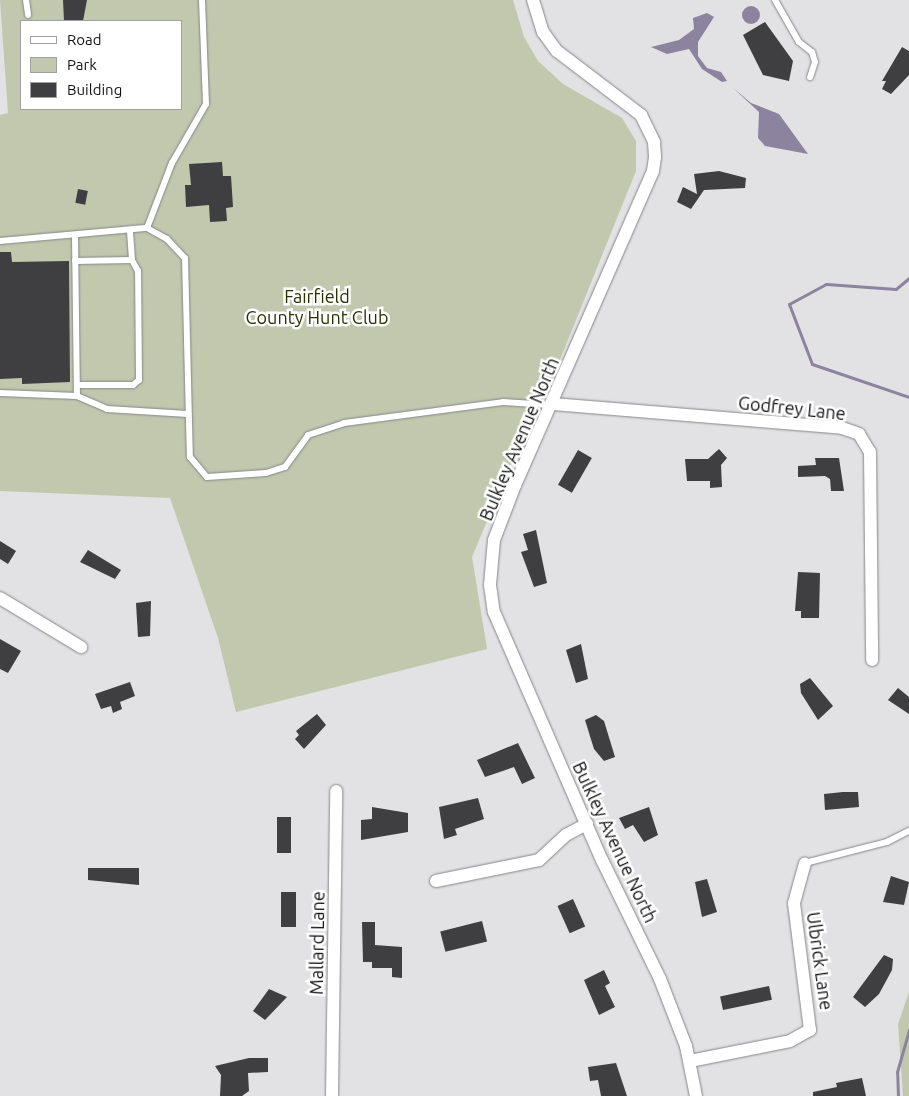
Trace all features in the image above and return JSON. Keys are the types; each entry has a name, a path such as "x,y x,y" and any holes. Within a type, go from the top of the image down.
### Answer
{"street":[{"name":"Bulkley Avenue North","path":"533,0 543,32 557,51 640,115 654,150 653,171 494,540 490,585 494,612 587,824 660,978 690,1061 696,1096"},
{"name":"Godfrey Lane","path":"553,404 842,428 859,434 870,452 872,660"},
{"path":"0,598 81,647"},
{"name":"Mallard Lane","path":"332,1096 336,791"},
{"path":"436,881 539,860 566,835 587,824"},
{"name":"Ulbrick Lane","path":"690,1061 790,1041 810,1030 794,903 805,864"}],"lane":[{"path":"26,0 28,15"},
{"path":"147,228 172,163 206,104 202,0"},
{"path":"775,0 799,42 812,52 815,62 810,78"},
{"path":"0,241 75,236 147,228 167,239 185,258 190,457 207,477 266,473 285,467 308,435 344,424 494,403 553,404"},
{"path":"77,385 133,385 139,380 138,271 132,260 130,230"},
{"path":"75,236 77,396"},
{"path":"75,261 132,260"},
{"path":"0,393 77,396 107,409 188,414"},
{"path":"805,864 887,842 909,831"}],"green space":[{"name":"Fairfield County Hunt Club","path":"0,0 513,0 524,37 538,61 563,84 622,118 636,141 636,171 551,382 526,428 472,557 487,649 236,712 218,638 170,498 0,491 0,115 8,113"},
{"path":"909,992 909,1096 903,1096 898,1024"}],"shaded area":[{"path":"751,6 757,9 760,15 757,21 751,24 745,21 742,15 745,9"},
{"path":"707,13 714,17 698,42 698,56 707,68 721,72 727,81 722,82 702,69 689,49 667,54 651,47 679,40 694,29 693,18"},
{"path":"732,87 751,103 779,114 808,154 765,146 758,138 759,112"}],"building":[{"path":"63,0 87,0 83,20 64,20"},
{"path":"765,22 793,61 789,81 763,75 743,35"},
{"path":"902,47 909,51 909,75 891,94 882,89 886,81 882,81"},
{"path":"222,162 223,176 231,176 233,207 226,208 227,221 210,222 209,205 186,207 185,185 191,185 189,164"},
{"path":"719,171 746,178 745,188 704,190 691,209 677,202 683,187 697,194 694,174"},
{"path":"78,189 88,191 85,205 75,203"},
{"path":"0,252 11,252 12,262 69,261 70,382 22,384 22,378 0,379"},
{"path":"719,449 727,458 721,465 722,487 710,488 710,481 687,481 685,459 708,459"},
{"path":"578,450 592,458 572,493 558,485"},
{"path":"815,458 839,458 844,491 831,491 830,479 825,476 798,477 798,466 816,465"},
{"path":"536,530 547,583 534,587 521,552 528,550 523,534"},
{"path":"0,541 16,551 8,564 0,559"},
{"path":"88,550 121,570 115,579 80,562"},
{"path":"798,572 820,573 819,618 801,618 801,611 795,611"},
{"path":"151,601 150,636 138,637 136,603"},
{"path":"0,639 21,651 8,673 0,669"},
{"path":"581,644 588,679 576,683 566,650"},
{"path":"810,678 833,706 818,720 801,693 800,684"},
{"path":"130,682 135,696 120,702 122,709 113,713 111,706 101,709 95,694"},
{"path":"898,688 909,697 909,714 888,700"},
{"path":"317,714 326,725 304,749 295,739 299,735 296,731"},
{"path":"596,715 604,721 615,757 604,761 594,749 585,720"},
{"path":"518,743 535,778 522,784 514,767 485,777 477,760"},
{"path":"858,792 859,807 825,810 824,794"},
{"path":"478,798 484,819 455,829 457,835 444,839 439,807"},
{"path":"372,807 408,813 408,832 361,840 361,820 372,819"},
{"path":"649,807 658,835 644,842 633,825 625,829 619,818"},
{"path":"277,817 291,817 291,853 277,853"},
{"path":"88,868 139,868 139,885 88,880"},
{"path":"891,876 909,882 904,905 883,902"},
{"path":"707,879 717,912 702,917 695,882"},
{"path":"281,892 296,892 296,927 281,927"},
{"path":"573,899 585,926 570,933 557,906"},
{"path":"482,921 487,941 445,952 440,931"},
{"path":"362,922 375,922 375,945 402,947 402,978 392,977 392,968 372,968 372,962 363,962"},
{"path":"884,955 893,959 892,970 879,994 865,1007 853,997"},
{"path":"604,970 610,983 605,986 615,1007 599,1015 584,980"},
{"path":"769,986 772,1000 723,1010 720,996"},
{"path":"269,989 287,997 265,1020 253,1011"},
{"path":"249,1058 268,1058 268,1072 248,1073 249,1091 242,1096 220,1096 221,1075 215,1066"},
{"path":"616,1063 627,1096 601,1096 598,1080 590,1081 588,1067"},
{"path":"862,1078 866,1096 813,1096 813,1092 837,1087 836,1083"}],"waterway":[{"path":"909,278 896,289 826,284 789,304 812,364 909,397"},
{"path":"898,1096 897,1072 909,1030"}]}
